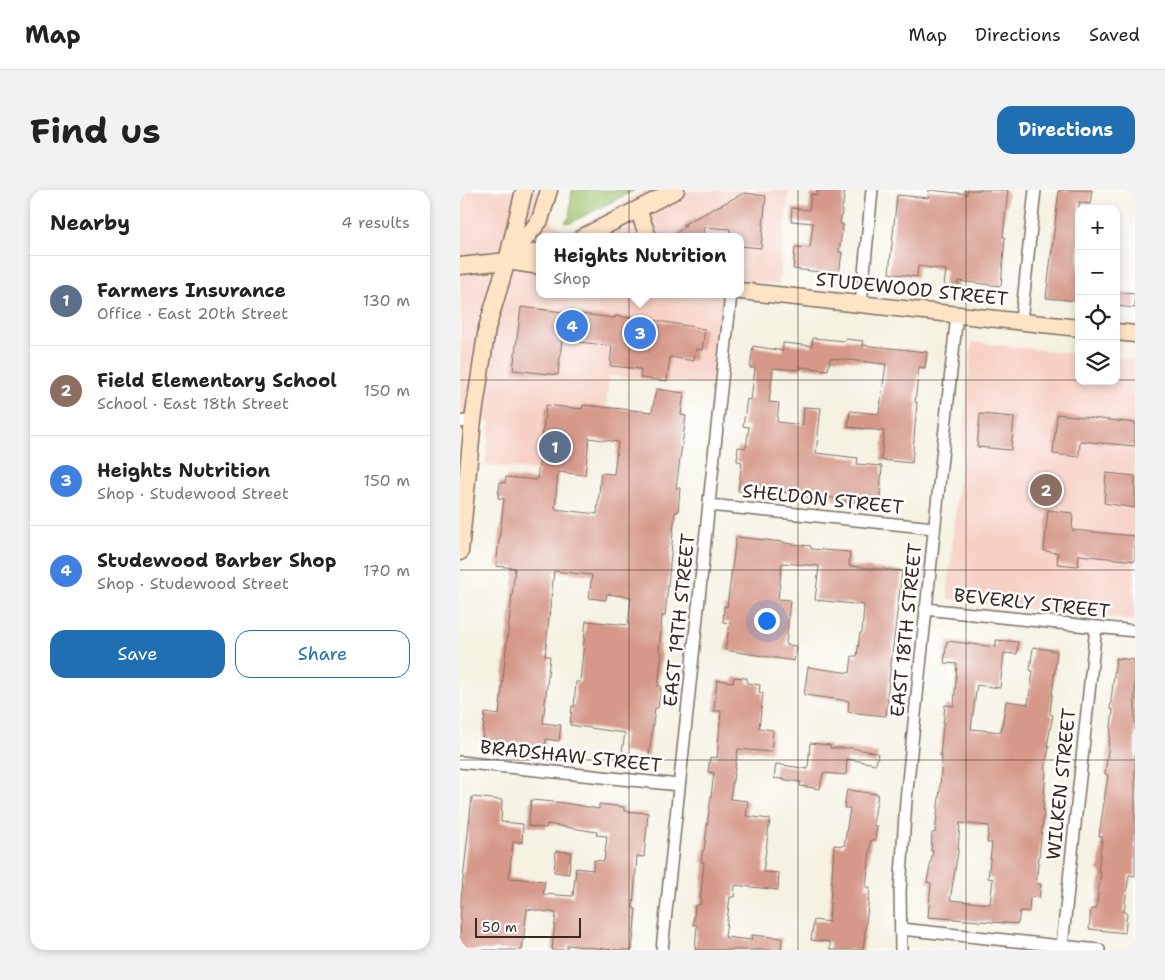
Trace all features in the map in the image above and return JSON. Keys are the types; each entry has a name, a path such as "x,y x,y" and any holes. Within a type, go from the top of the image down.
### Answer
{"main road":[{"path":"460,552 466,421 487,328 507,261 524,190"},
{"path":"507,261 540,220 549,190"},
{"path":"591,233 676,190"},
{"path":"638,209 647,233"},
{"path":"507,261 536,252"},
{"path":"462,264 507,261 536,265"},
{"name":"STUDEWOOD STREET","path":"744,291 1075,328"},
{"path":"1120,332 1135,334"}],"street":[{"path":"860,304 872,190"},
{"path":"1021,322 1035,190"},
{"name":"EAST 19TH STREET","path":"662,950 731,298"},
{"name":"EAST 18TH STREET","path":"900,950 900,891 906,800 957,314"},
{"name":"SHELDON STREET","path":"709,505 934,528"},
{"name":"BEVERLY STREET","path":"925,609 1135,631"},
{"name":"WILKEN STREET","path":"1062,946 1096,627"},
{"name":"BRADSHAW STREET","path":"460,762 679,785"},
{"path":"901,929 1099,950"}],"shaded area":[{"path":"460,190 558,190 551,219 553,223 563,229 573,229 647,190 789,190 779,285 744,281 744,233 536,233 536,298 723,298 713,385 609,376 603,438 592,438 588,477 485,465 490,422 460,419"},
{"path":"972,342 1075,354 1075,385 1120,385 1120,358 1135,360 1135,621 947,599"}],"green space":[{"path":"572,190 635,190 572,222 566,223 566,220 569,219"}],"building":[{"path":"818,190 845,190 840,224 843,224 839,252 842,252 839,274 793,269 795,247 810,248 813,223 791,221 792,208 809,210 811,194 817,195"},
{"path":"929,190 967,194 967,190 1008,190 1003,237 1005,237 1001,286 958,281 958,287 944,286 946,270 918,266 917,277 889,273 897,195 928,198"},
{"path":"1059,190 1092,190 1090,204 1079,202 1079,205 1075,205 1075,301 1046,298"},
{"path":"744,193 766,196 761,248 744,246 744,233 730,233 730,229 704,227 703,233 677,233 687,225 682,225"},
{"path":"1120,292 1135,294 1135,308 1120,306"},
{"path":"521,307 615,318 615,316 653,320 705,329 702,350 696,349 694,361 670,357 667,381 640,378 641,369 610,366 612,346 562,340 558,375 513,370"},
{"path":"813,338 863,341 862,345 927,352 925,368 919,367 912,463 881,460 884,431 848,427 850,411 879,414 886,364 830,358 828,370 800,367 800,370 773,368 769,402 779,403 777,422 803,425 804,407 821,408 816,453 858,458 857,464 882,466 879,509 862,507 862,503 804,494 772,491 772,496 738,491 742,462 737,461 738,447 746,448 749,427 743,426 747,399 751,400 755,368 750,368 753,346 783,351 783,343 812,346"},
{"path":"656,389 684,393 681,415 686,416 676,488 680,488 678,512 675,512 665,616 662,616 659,652 662,653 658,686 661,686 658,708 655,708 649,756 622,752 625,733 570,725 576,682 580,682 586,621 628,625 631,597 607,594 606,600 589,598 592,575 554,571 545,656 550,656 543,723 561,725 559,741 546,739 545,748 482,742 485,713 499,715 515,568 496,566 504,499 498,498 500,482 505,483 506,477 537,480 546,405 582,409 583,405 652,412","holes":["589,438 618,442 614,474 601,473 597,514 555,509 558,472 585,475"]},
{"path":"980,414 1014,417 1011,450 977,447"},
{"path":"1057,414 1135,423 1135,446 1080,441 1079,457 1053,454"},
{"path":"1106,473 1135,476 1135,508 1104,503"},
{"path":"1048,510 1073,513 1072,530 1135,536 1135,561 1079,555 1078,566 1057,564 1058,553 1044,551"},
{"path":"736,537 811,546 811,549 850,552 849,566 902,571 886,716 848,712 849,701 804,695 808,667 850,673 852,656 857,656 860,633 862,633 864,605 815,600 819,566 782,563 778,599 790,600 786,645 796,646 794,661 725,650 730,623 723,622 724,606 727,607"},
{"path":"996,640 1018,642 1017,654 1004,653 1000,688 977,685 971,729 1001,732 1006,701 1028,704 1033,671 1030,670 1033,647 1057,651 1050,714 1053,715 1047,746 1049,746 1045,770 1044,810 1036,884 1041,884 1039,898 1030,897 1029,912 1020,911 1018,924 928,917 931,883 927,882 933,851 931,851 932,833 935,833 940,789 942,756 940,756 945,705 954,706 957,664 944,663 947,641 996,647","holes":["960,823 989,826 987,843 992,843 988,878 993,879 990,904 950,900 958,852"]},
{"path":"1116,658 1135,660 1135,876 1129,875 1124,912 1127,912 1125,933 1089,929 1091,909 1096,909 1101,872 1098,872 1102,837 1099,836 1108,775 1105,774 1113,710 1110,709"},
{"path":"734,677 747,678 747,683 760,685 759,692 763,693 759,728 773,730 771,752 738,749 730,799 748,801 746,816 770,819 763,872 779,873 778,890 735,885 734,897 730,897 725,937 751,940 752,935 782,938 781,950 695,950 697,925 693,925 695,905 700,905 704,862 701,862 714,773 708,772 710,757 717,758 721,711 714,711 717,680 733,682"},
{"path":"810,743 830,745 830,748 851,748 878,753 876,764 847,759 846,775 823,773 820,789 800,786 801,782 774,778 776,764 808,769"},
{"path":"847,790 878,794 873,825 877,826 875,840 871,840 866,887 870,887 863,950 830,950 830,942 811,940 814,920 829,922 834,845 844,846 850,808 844,808"},
{"path":"472,797 502,800 501,822 523,824 522,842 513,842 509,878 545,881 543,894 573,896 576,868 593,870 594,860 604,861 607,836 596,835 597,832 547,824 546,828 528,826 531,800 599,809 599,804 624,807 624,811 648,813 644,857 637,856 633,908 636,909 632,950 567,945 567,950 552,950 556,913 527,909 522,950 460,950 461,898"},
{"path":"556,851 571,852 569,874 554,872"}],"place":[{"name":"Studewood Barber Shop","path":"572,326"},
{"name":"Heights Nutrition","path":"640,333"},
{"name":"Farmers Insurance","path":"555,447"},
{"name":"Field Elementary School","path":"1046,490"}]}
